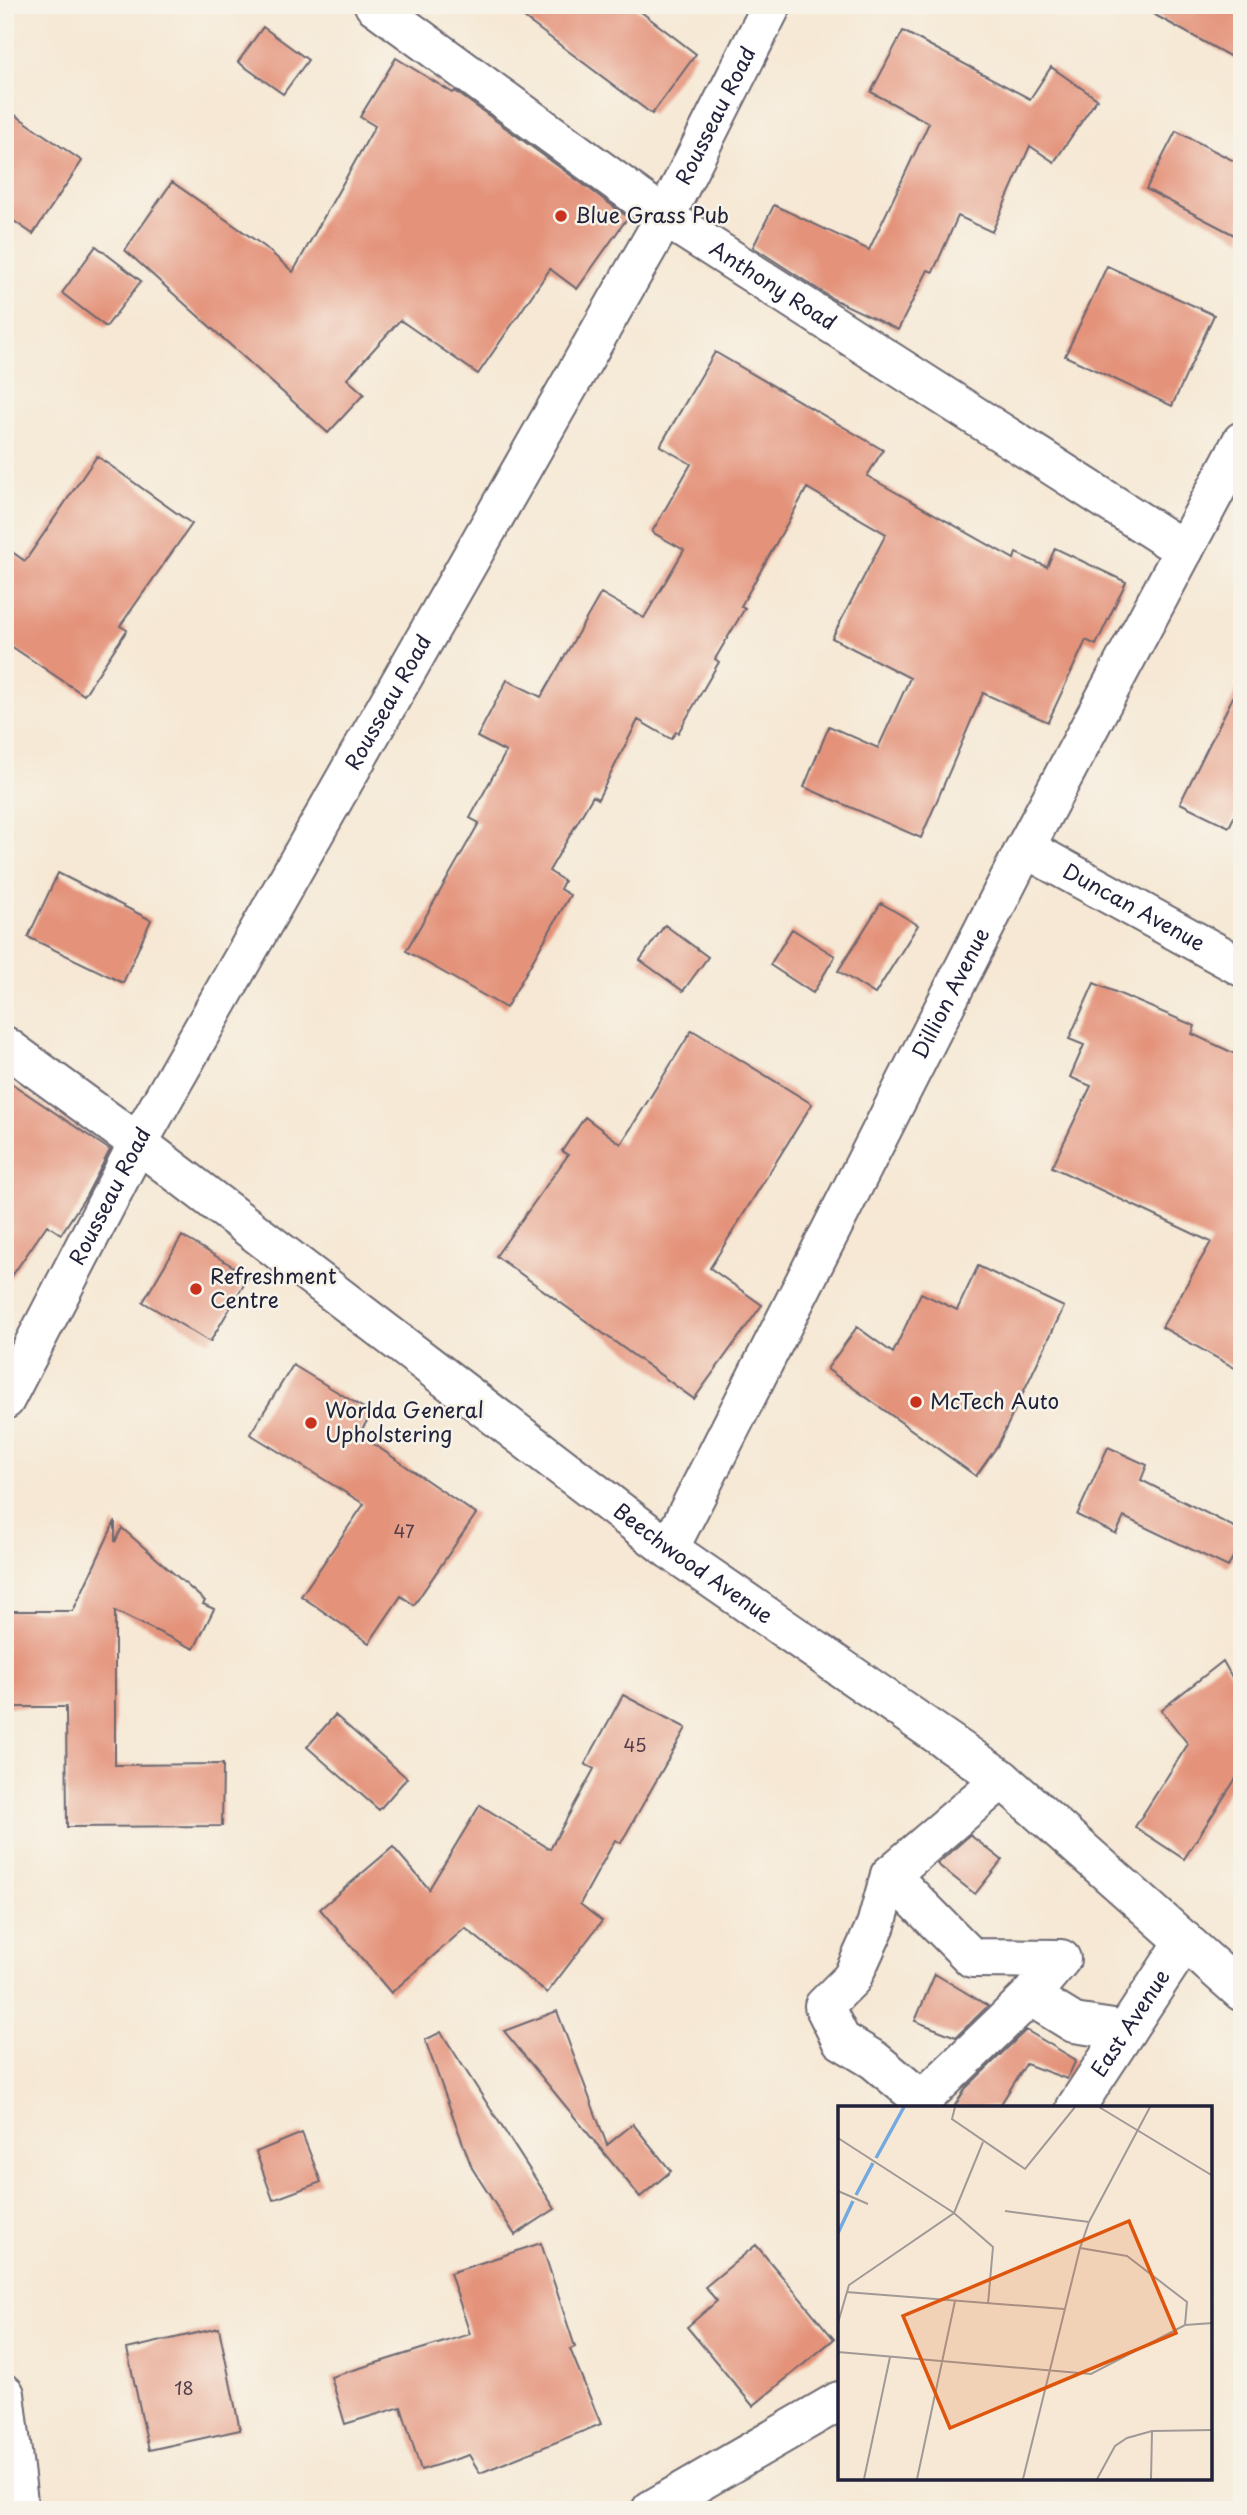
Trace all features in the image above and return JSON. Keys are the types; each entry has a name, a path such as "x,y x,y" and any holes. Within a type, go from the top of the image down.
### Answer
{"street":[{"name":"Anthony Road","path":"374,5 665,217 1184,550"},
{"name":"Rousseau Road","path":"5,1400 138,1143 665,217 772,5"},
{"name":"Dillion Avenue","path":"670,1549 1025,848 1242,441"},
{"name":"Duncan Avenue","path":"1025,848 1242,967"},
{"name":"Beechwood Avenue","path":"5,1046 138,1143 670,1549 1002,1779 1242,1992"},
{"path":"890,1875 972,1958 1060,1959 1030,1996 922,2100 874,2060 841,2040 824,2006 852,1978 876,1925 890,1875 1002,1779"},
{"name":"East Avenue","path":"1077,2106 1185,1941"},
{"path":"1030,1996 1074,2023 1126,2031"},
{"path":"5,2393 19,2510"},
{"path":"651,2510 838,2402"}],"building":[{"path":"507,5 632,5 696,54 652,114"},
{"path":"1137,5 1242,5 1242,63"},
{"path":"263,27 308,60 283,94 238,62"},
{"path":"903,31 1030,99 1051,67 1097,99 1054,162 1030,146 992,232 958,216 933,272 928,270 898,330 833,299 753,247 774,205 869,250 929,123 871,92"},
{"path":"396,58 453,93 455,91 628,217 577,289 550,269 478,374 400,320 347,379 364,394 328,433 125,250 172,182 265,247 293,272 375,126 360,117"},
{"path":"5,108 82,161 33,234 5,215"},
{"path":"1176,131 1242,165 1242,239 1146,189"},
{"path":"96,246 141,281 106,327 62,293"},
{"path":"1107,266 1214,315 1172,406 1065,356"},
{"path":"715,352 883,450 867,476 1014,559 1016,553 1047,567 1055,548 1126,582 1096,645 1086,640 1048,722 983,693 921,838 804,787 829,726 878,748 910,678 832,638 886,534 807,488 741,606 745,608 715,659 719,662 678,733 671,739 638,720 598,799 593,796 549,871 564,881 560,889 570,895 506,1008 406,951 479,823 470,818 506,752 477,737 507,680 541,697 601,593 644,618 684,550 652,532 691,464 660,446"},
{"path":"97,456 192,524 120,626 127,630 84,695 5,642 5,547 25,561"},
{"path":"1242,679 1242,801 1229,827 1180,803"},
{"path":"58,873 151,920 123,983 28,937"},
{"path":"881,903 918,925 875,994 838,971"},
{"path":"665,925 708,957 683,991 640,960"},
{"path":"792,929 835,956 813,993 770,965"},
{"path":"1094,983 1195,1026 1192,1034 1242,1057 1242,1372 1162,1327 1211,1242 1052,1167 1091,1086 1070,1077 1084,1045 1069,1039"},
{"path":"692,1030 812,1104 710,1268 762,1305 694,1399 496,1256 568,1155 562,1151 585,1117 621,1144"},
{"path":"5,1079 110,1150 86,1196 61,1234 47,1225 5,1286"},
{"name":"Refreshment Centre","path":"182,1236 249,1276 210,1342 143,1302"},
{"path":"978,1266 1064,1307 998,1445 976,1476 827,1369 857,1327 893,1353 921,1293 957,1310"},
{"path":"293,1365 372,1413 359,1434 476,1514 414,1605 401,1596 369,1643 301,1596 364,1504 250,1434"},
{"path":"1108,1447 1147,1465 1141,1480 1242,1531 1242,1539 1228,1567 1124,1517 1116,1534 1077,1515"},
{"path":"115,1521 115,1542 122,1528 205,1601 203,1604 214,1609 194,1649 115,1611 115,1765 223,1764 222,1826 67,1827 66,1707 5,1707 5,1611 73,1611"},
{"path":"1223,1661 1242,1695 1242,1769 1184,1859 1135,1827 1188,1744 1161,1710"},
{"path":"623,1695 686,1728 621,1843 615,1840 580,1904 602,1921 547,1993 465,1928 391,1993 320,1909 393,1847 429,1889 480,1805 550,1849 594,1769 585,1764"},
{"path":"335,1715 407,1778 379,1810 307,1747"},
{"path":"970,1835 1002,1860 975,1894 937,1864"},
{"path":"935,1974 988,2006 956,2037 915,2021"},
{"path":"557,2011 607,2145 633,2124 671,2171 640,2197 504,2031"},
{"path":"1026,2030 1076,2060 1067,2079 1026,2064 1000,2106 955,2106 966,2088"},
{"path":"441,2032 555,2209 515,2235 472,2168 425,2040"},
{"path":"302,2133 321,2182 273,2200 256,2152"},
{"path":"541,2243 575,2347 570,2349 601,2424 480,2473 469,2455 421,2470 401,2407 345,2424 331,2377 470,2334 450,2273"},
{"path":"756,2245 834,2339 753,2406 687,2327 717,2301 705,2287"},
{"path":"219,2328 240,2430 149,2450 127,2349"}],"place":[{"name":"Blue Grass Pub","path":"561,216"},
{"name":"Refreshment Centre","path":"196,1289"},
{"name":"McTech Auto","path":"916,1402"},
{"name":"Worlda General Upholstering","path":"311,1423"}]}
